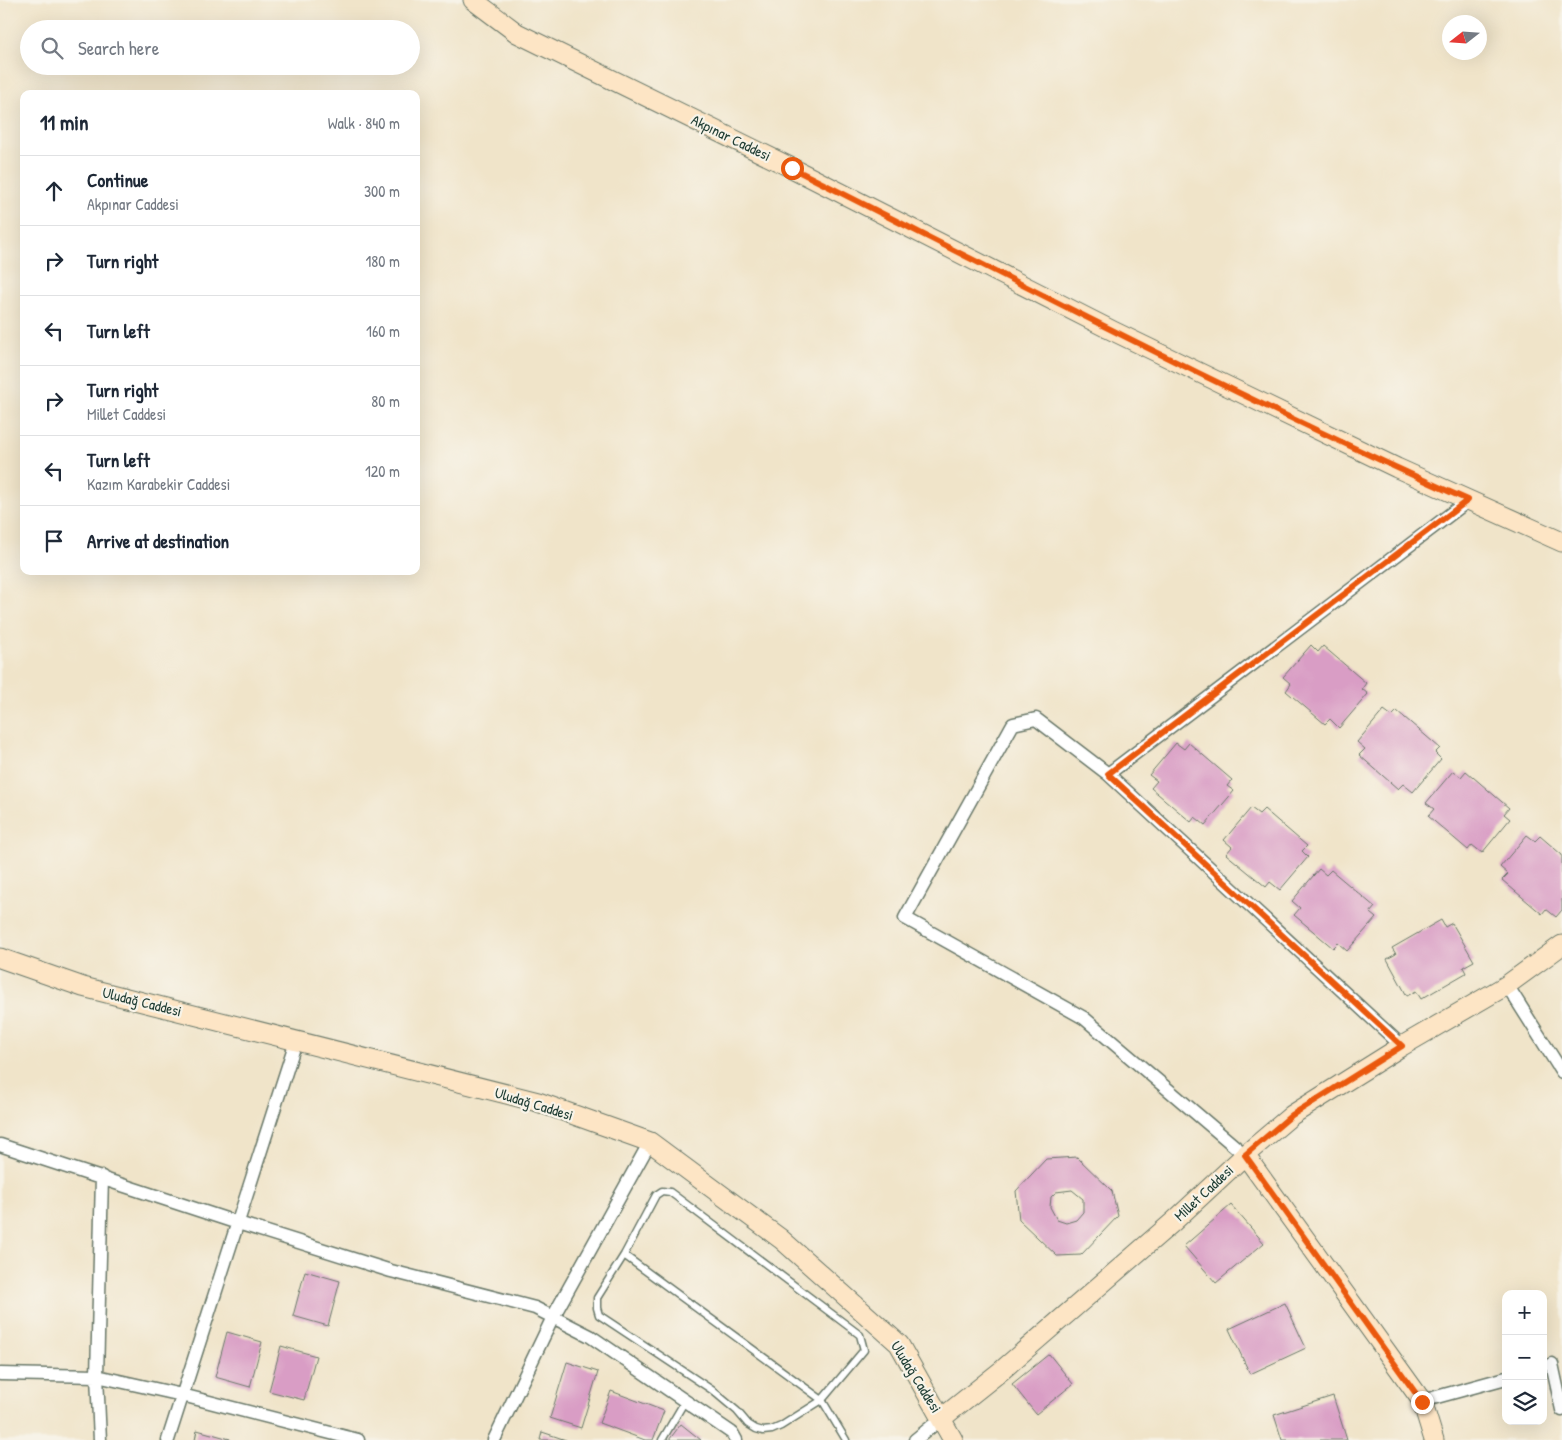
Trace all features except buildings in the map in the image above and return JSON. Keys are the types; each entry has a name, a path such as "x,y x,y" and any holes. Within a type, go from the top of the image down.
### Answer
{"street":[{"name":"Akpınar Caddesi","path":"473,0 517,33 792,168 1113,331 1397,468 1562,542"},
{"path":"1108,774 1468,500"},
{"path":"1402,1046 1108,774 1036,719 1013,724 905,918 1084,1018 1245,1155 1422,1402 1434,1440"},
{"name":"Millet Caddesi","path":"942,1418 1009,1364 1173,1222 1245,1155 1292,1115 1402,1046 1507,985 1562,945"},
{"name":"Uludağ Caddesi","path":"0,958 83,986 538,1102 650,1142 781,1239 899,1344 953,1440"},
{"path":"1507,985 1562,1072"},
{"path":"168,1440 296,1041"},
{"path":"494,1440 553,1317 650,1142"},
{"path":"0,1145 390,1271 535,1308 590,1336 732,1434 736,1440"},
{"path":"100,1440 97,1376 102,1177"},
{"path":"1552,1364 1562,1410"},
{"path":"0,1374 97,1376 182,1395 358,1440"},
{"path":"1422,1402 1502,1379"},
{"path":"915,1440 942,1418"}],"lane":[{"path":"662,1191 670,1192 860,1335 864,1350 822,1400 772,1430 756,1429 748,1424 737,1411 712,1390 599,1315 596,1308 597,1298 624,1255 656,1195 662,1191"},
{"path":"624,1255 822,1400 846,1440"},
{"path":"662,1440 685,1401"}],"route":[{"path":"792,168 1113,331 1397,468 1468,500 1108,774 1402,1046 1292,1115 1245,1155 1422,1402"}]}
